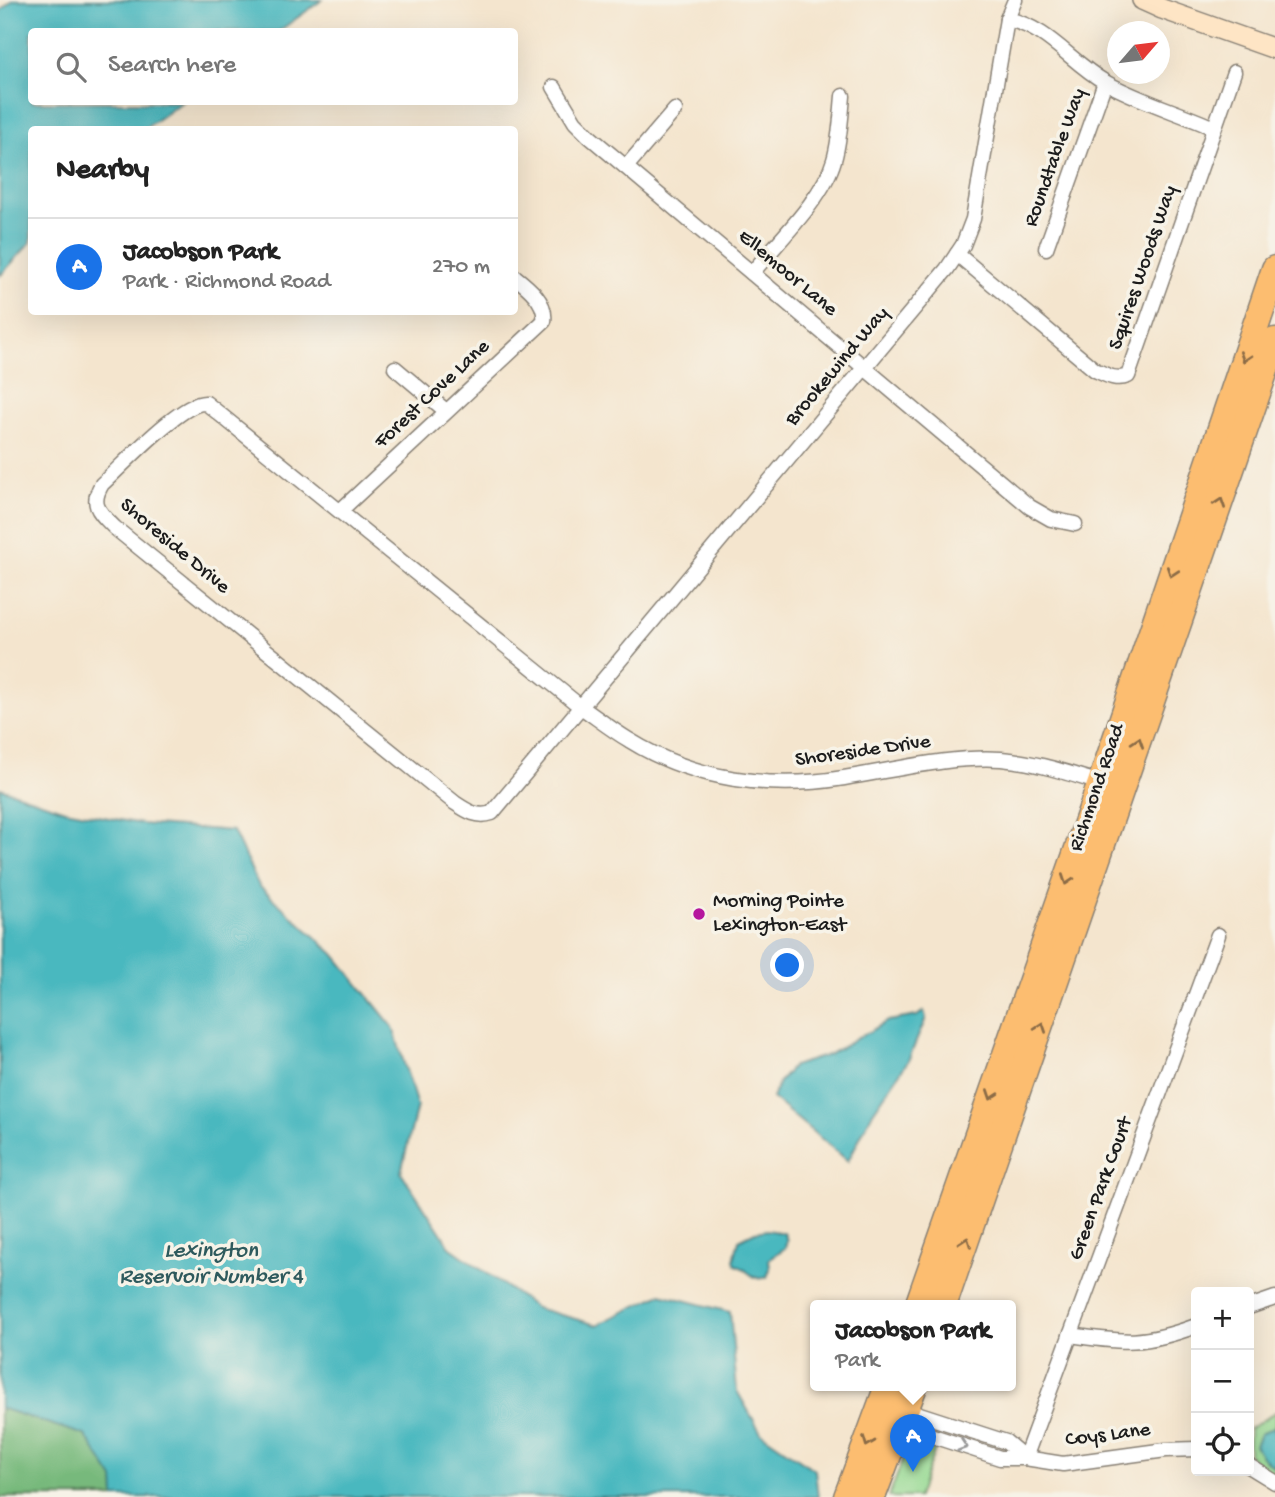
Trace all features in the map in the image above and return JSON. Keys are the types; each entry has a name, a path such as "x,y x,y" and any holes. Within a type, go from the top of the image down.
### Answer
{"highway":[{"name":"Richmond Road","path":"945,1300 1275,269"},
{"name":"Richmond Road","path":"920,1300 1275,341"},
{"path":"847,1497 897,1403"},
{"path":"872,1497 897,1403"}],"street":[{"name":"Brookewind Way","path":"581,707 931,290 957,254 968,232 976,205 1007,19 1015,0"},
{"path":"1142,0 1275,49"},
{"path":"1007,19 1042,32 1080,65 1105,82 1214,128"},
{"name":"Squires Woods Way","path":"957,254 1095,370 1119,379 1128,376 1234,72"},
{"name":"Roundtable Way","path":"1046,248 1105,82"},
{"name":"Ellemoor Lane","path":"554,87 575,122 625,167 1030,507 1051,519 1075,524"},
{"path":"752,273 804,212 828,176 836,150 844,96"},
{"path":"625,167 675,110"},
{"name":"Forest Cove Lane","path":"340,511 544,321 541,303 518,280"},
{"path":"395,368 446,411"},
{"name":"Shoreside Drive","path":"581,707 492,813 481,816 473,814 455,803 115,527 101,514 95,497 102,484 177,414 196,403 212,405 581,707 628,740 654,754 686,767 736,780 819,782 919,765 974,759 1024,762 1111,786"},
{"name":"Green Park Court","path":"1025,1458 1218,935"},
{"path":"1254,1305 1275,1298"},
{"path":"1070,1335 1135,1342 1170,1336 1191,1328"},
{"name":"Coys Lane","path":"897,1403 1000,1458 1025,1458 1063,1464 1191,1449"},
{"path":"1254,1469 1275,1482"}],"green space":[{"path":"0,1408 85,1435 115,1479 115,1497 0,1497"},
{"path":"1275,1412 1275,1476 1254,1460 1254,1426"},
{"path":"910,1441 936,1446 918,1497 889,1497"}],"water":[{"path":"13,0 322,0 283,28 28,28 28,105 178,105 148,126 28,126 28,245 0,276 0,11"},
{"name":"Lexington Reservoir Number 4","path":"0,788 65,810 142,824 233,831 259,886 334,954 393,1027 417,1106 401,1172 451,1248 536,1308 597,1325 661,1294 730,1312 737,1391 761,1433 815,1470 818,1497 115,1497 114,1479 85,1435 0,1408"},
{"path":"924,1011 926,1018 908,1061 873,1112 848,1161 772,1098 779,1082 793,1066 828,1055 888,1021 917,1016"},
{"path":"767,1230 784,1233 787,1240 785,1248 769,1259 767,1277 758,1278 736,1265 734,1260 739,1240 755,1232"},
{"path":"1275,1426 1275,1468 1262,1457 1255,1445 1260,1434"}],"place":[{"name":"Morning Pointe Lexington-East","path":"699,914"},
{"name":"Jacobson Park","path":"913,1472"}]}
